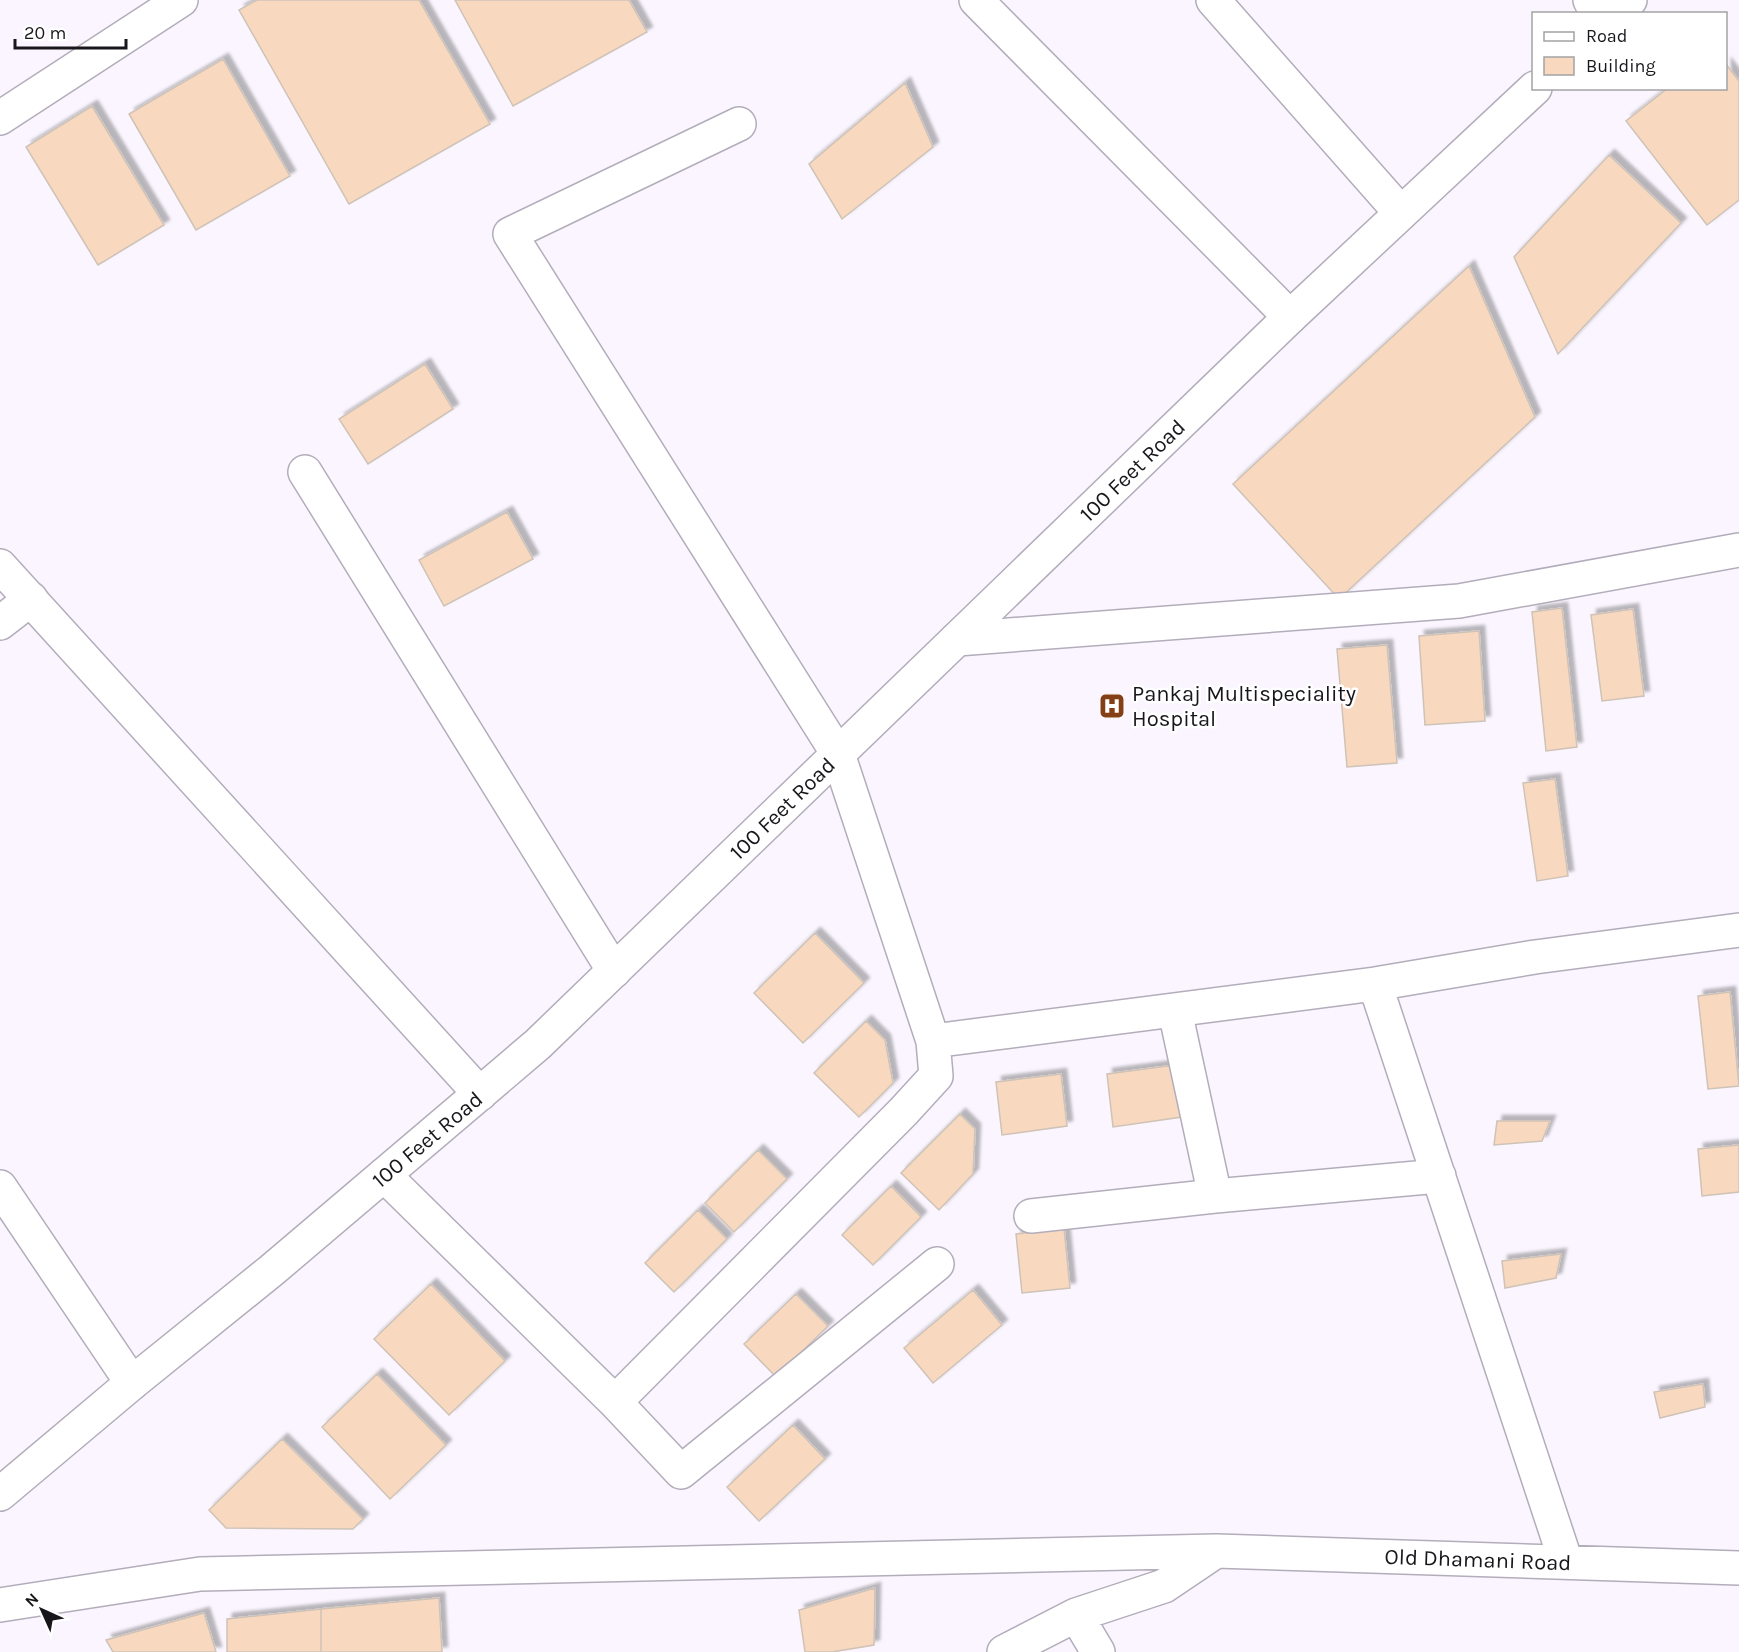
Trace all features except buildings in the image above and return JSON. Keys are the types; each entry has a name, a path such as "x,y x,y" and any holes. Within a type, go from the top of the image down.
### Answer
{"street":[{"path":"0,118 181,0"},
{"path":"976,0 1290,317"},
{"path":"1213,0 1401,213"},
{"path":"1618,12 1630,0"},
{"name":"100 Feet Road","path":"0,1494 272,1270 538,1044 1290,317 1533,90"},
{"path":"615,1402 936,1076 933,1041 838,754 510,234 739,124"},
{"path":"305,472 614,971"},
{"path":"957,639 1459,601 1739,550"},
{"path":"0,566 480,1094"},
{"path":"0,623 30,600"},
{"path":"933,1041 1375,984 1535,957 1739,930"},
{"path":"1375,984 1566,1562"},
{"path":"1175,1011 1215,1196"},
{"path":"384,1175 615,1402 681,1472 937,1264"},
{"path":"1031,1216 1215,1196 1439,1176"},
{"path":"0,1186 132,1383"},
{"path":"1004,1652 1076,1616 1164,1586 1216,1551"},
{"name":"Old Dhamani Road","path":"0,1605 200,1574 1216,1551 1739,1568"},
{"path":"1076,1616 1098,1652"}],"place":[{"name":"Pankaj Multispeciality Hospital","path":"1112,706"}]}
